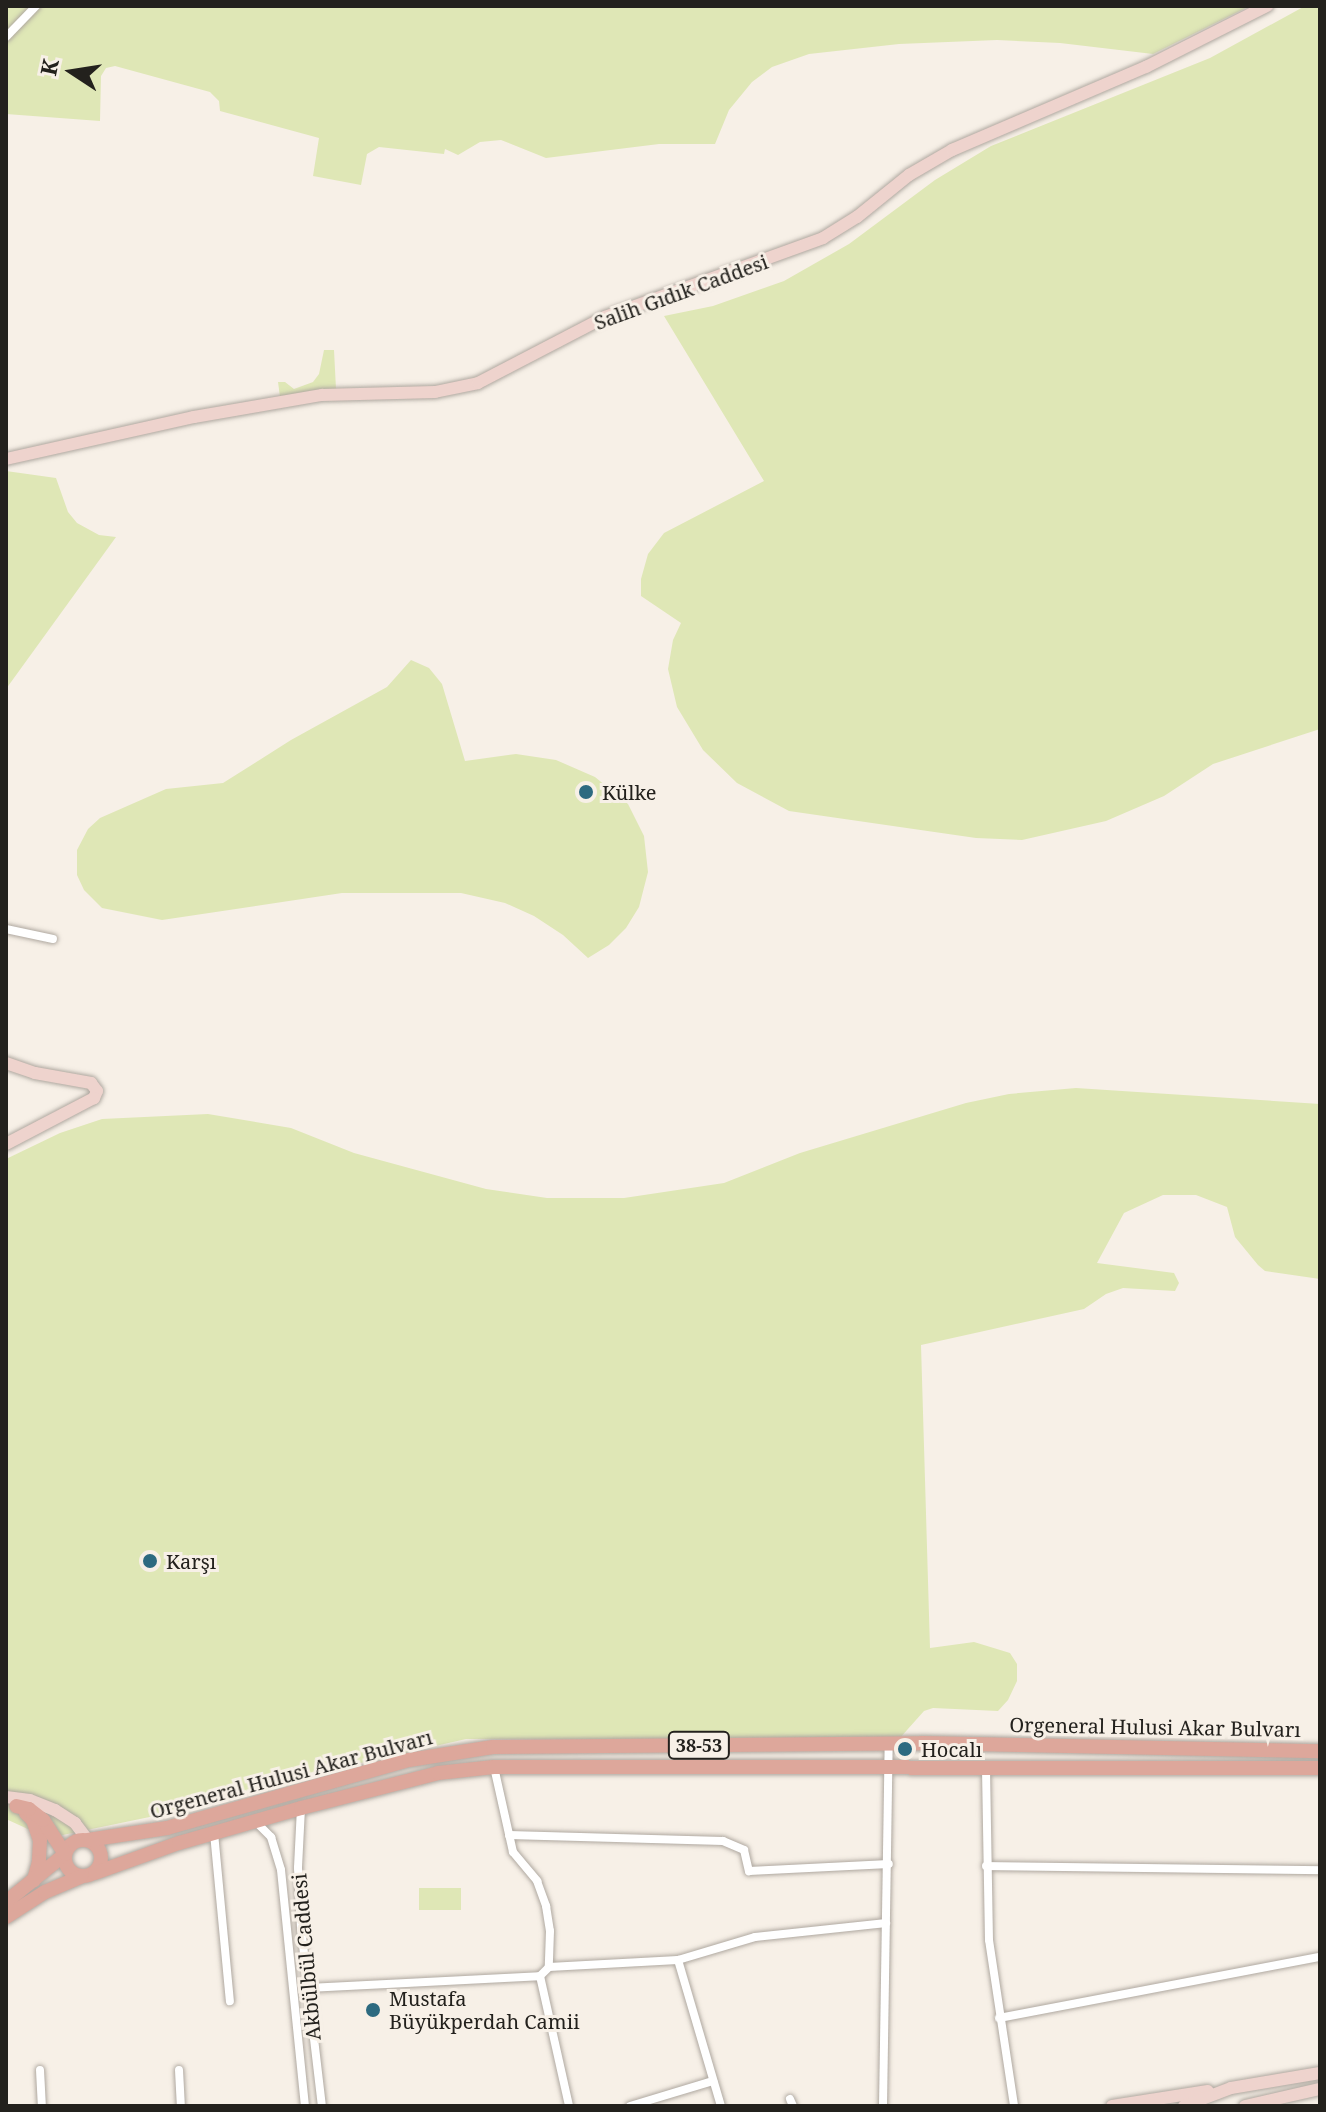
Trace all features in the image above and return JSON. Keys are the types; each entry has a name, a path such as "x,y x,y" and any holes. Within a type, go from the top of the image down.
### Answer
{"main road":[{"name":"Orgeneral Hulusi Akar Bulvarı","path":"88,1840 167,1828 409,1760 475,1749 889,1744 1320,1751"},
{"name":"Orgeneral Hulusi Akar Bulvarı","path":"6,1917 45,1892 214,1833 438,1773 494,1767 889,1770 1320,1768"},
{"path":"6,1902 65,1854 72,1843 88,1840 98,1847 101,1857 88,1875 70,1872 65,1854 43,1820 29,1809 9,1803"},
{"path":"9,1803 33,1820 40,1840 39,1862 32,1883"}],"street":[{"path":"6,37 36,6"},
{"name":"Salih Gıdık Caddesi","path":"6,459 225,411 344,393 435,392 478,383 605,317 823,238 846,225 909,175 952,150 1146,67 1267,6"},
{"path":"6,929 53,939"},
{"path":"6,1063 35,1073 91,1083 97,1091 94,1098 6,1144"},
{"path":"883,2106 889,1744"},
{"path":"494,1767 513,1852 537,1881 546,1906 550,1931 549,1967"},
{"path":"986,1769 989,1940 1014,2106"},
{"path":"9,1803 30,1800 55,1810 75,1823 88,1840"},
{"name":"Akbülbül Caddesi","path":"301,1808 298,1881 322,2106"},
{"name":"Akbülbül Caddesi","path":"255,1821 271,1837 281,1870 305,2106"},
{"path":"214,1833 230,2001"},
{"path":"509,1835 723,1841 744,1850 749,1871 889,1864"},
{"path":"986,1866 1320,1870"},
{"path":"307,1988 540,1976 549,1967 678,1960 755,1937 886,1923"},
{"path":"999,2018 1320,1957"},
{"path":"678,1960 721,2106"},
{"path":"540,1976 569,2106"},
{"path":"40,2070 42,2106"},
{"path":"179,2070 181,2106"},
{"path":"1112,2106 1320,2073"},
{"path":"630,2106 713,2081"},
{"path":"1184,2106 1231,2088"},
{"path":"1245,2106 1320,2089"}],"green space":[{"path":"6,6 1250,6 1153,54 1060,43 997,40 899,44 809,54 772,67 752,82 729,110 715,144 659,144 546,158 501,140 480,142 458,155 445,149 444,154 379,147 367,154 361,185 313,176 319,138 220,111 219,101 210,92 115,66 106,68 101,76 100,121 6,114"},
{"path":"1305,6 1320,6 1320,729 1213,764 1164,796 1106,821 1022,840 976,838 789,811 737,783 703,750 677,707 668,669 673,640 681,623 641,596 641,579 648,554 664,533 764,481 664,316 713,306 784,281 849,244 935,180 991,146 1210,58"},
{"path":"324,350 334,350 336,389 280,397 278,382 285,382 294,389 313,382 319,374"},
{"path":"6,471 56,478 68,512 77,523 99,535 116,537 6,689"},
{"path":"411,660 429,668 442,684 465,761 516,754 556,760 595,777 628,804 644,836 648,872 639,907 626,928 609,945 588,958 563,935 534,916 505,903 461,893 342,893 162,920 102,908 84,890 77,875 77,850 88,829 100,818 166,789 223,783 291,740 387,687"},
{"path":"1076,1088 1320,1104 1320,1279 1265,1271 1235,1237 1227,1207 1196,1195 1163,1195 1124,1213 1097,1263 1174,1273 1179,1283 1175,1291 1123,1288 1106,1294 1084,1309 921,1345 930,1648 974,1642 1010,1653 1017,1664 1017,1681 1008,1700 998,1711 933,1708 924,1711 899,1739 466,1739 282,1781 164,1814 34,1841 30,1830 6,1819 6,1159 60,1133 102,1119 208,1114 291,1128 354,1153 486,1189 547,1198 624,1198 724,1183 800,1153 966,1103 1009,1094"},
{"path":"419,1888 461,1888 461,1910 419,1910"}],"place":[{"name":"Külke","path":"586,792"},
{"name":"Karşı","path":"150,1561"},
{"name":"Hocalı","path":"905,1749"},
{"name":"Mustafa Büyükperdah Camii","path":"373,2010"}]}
